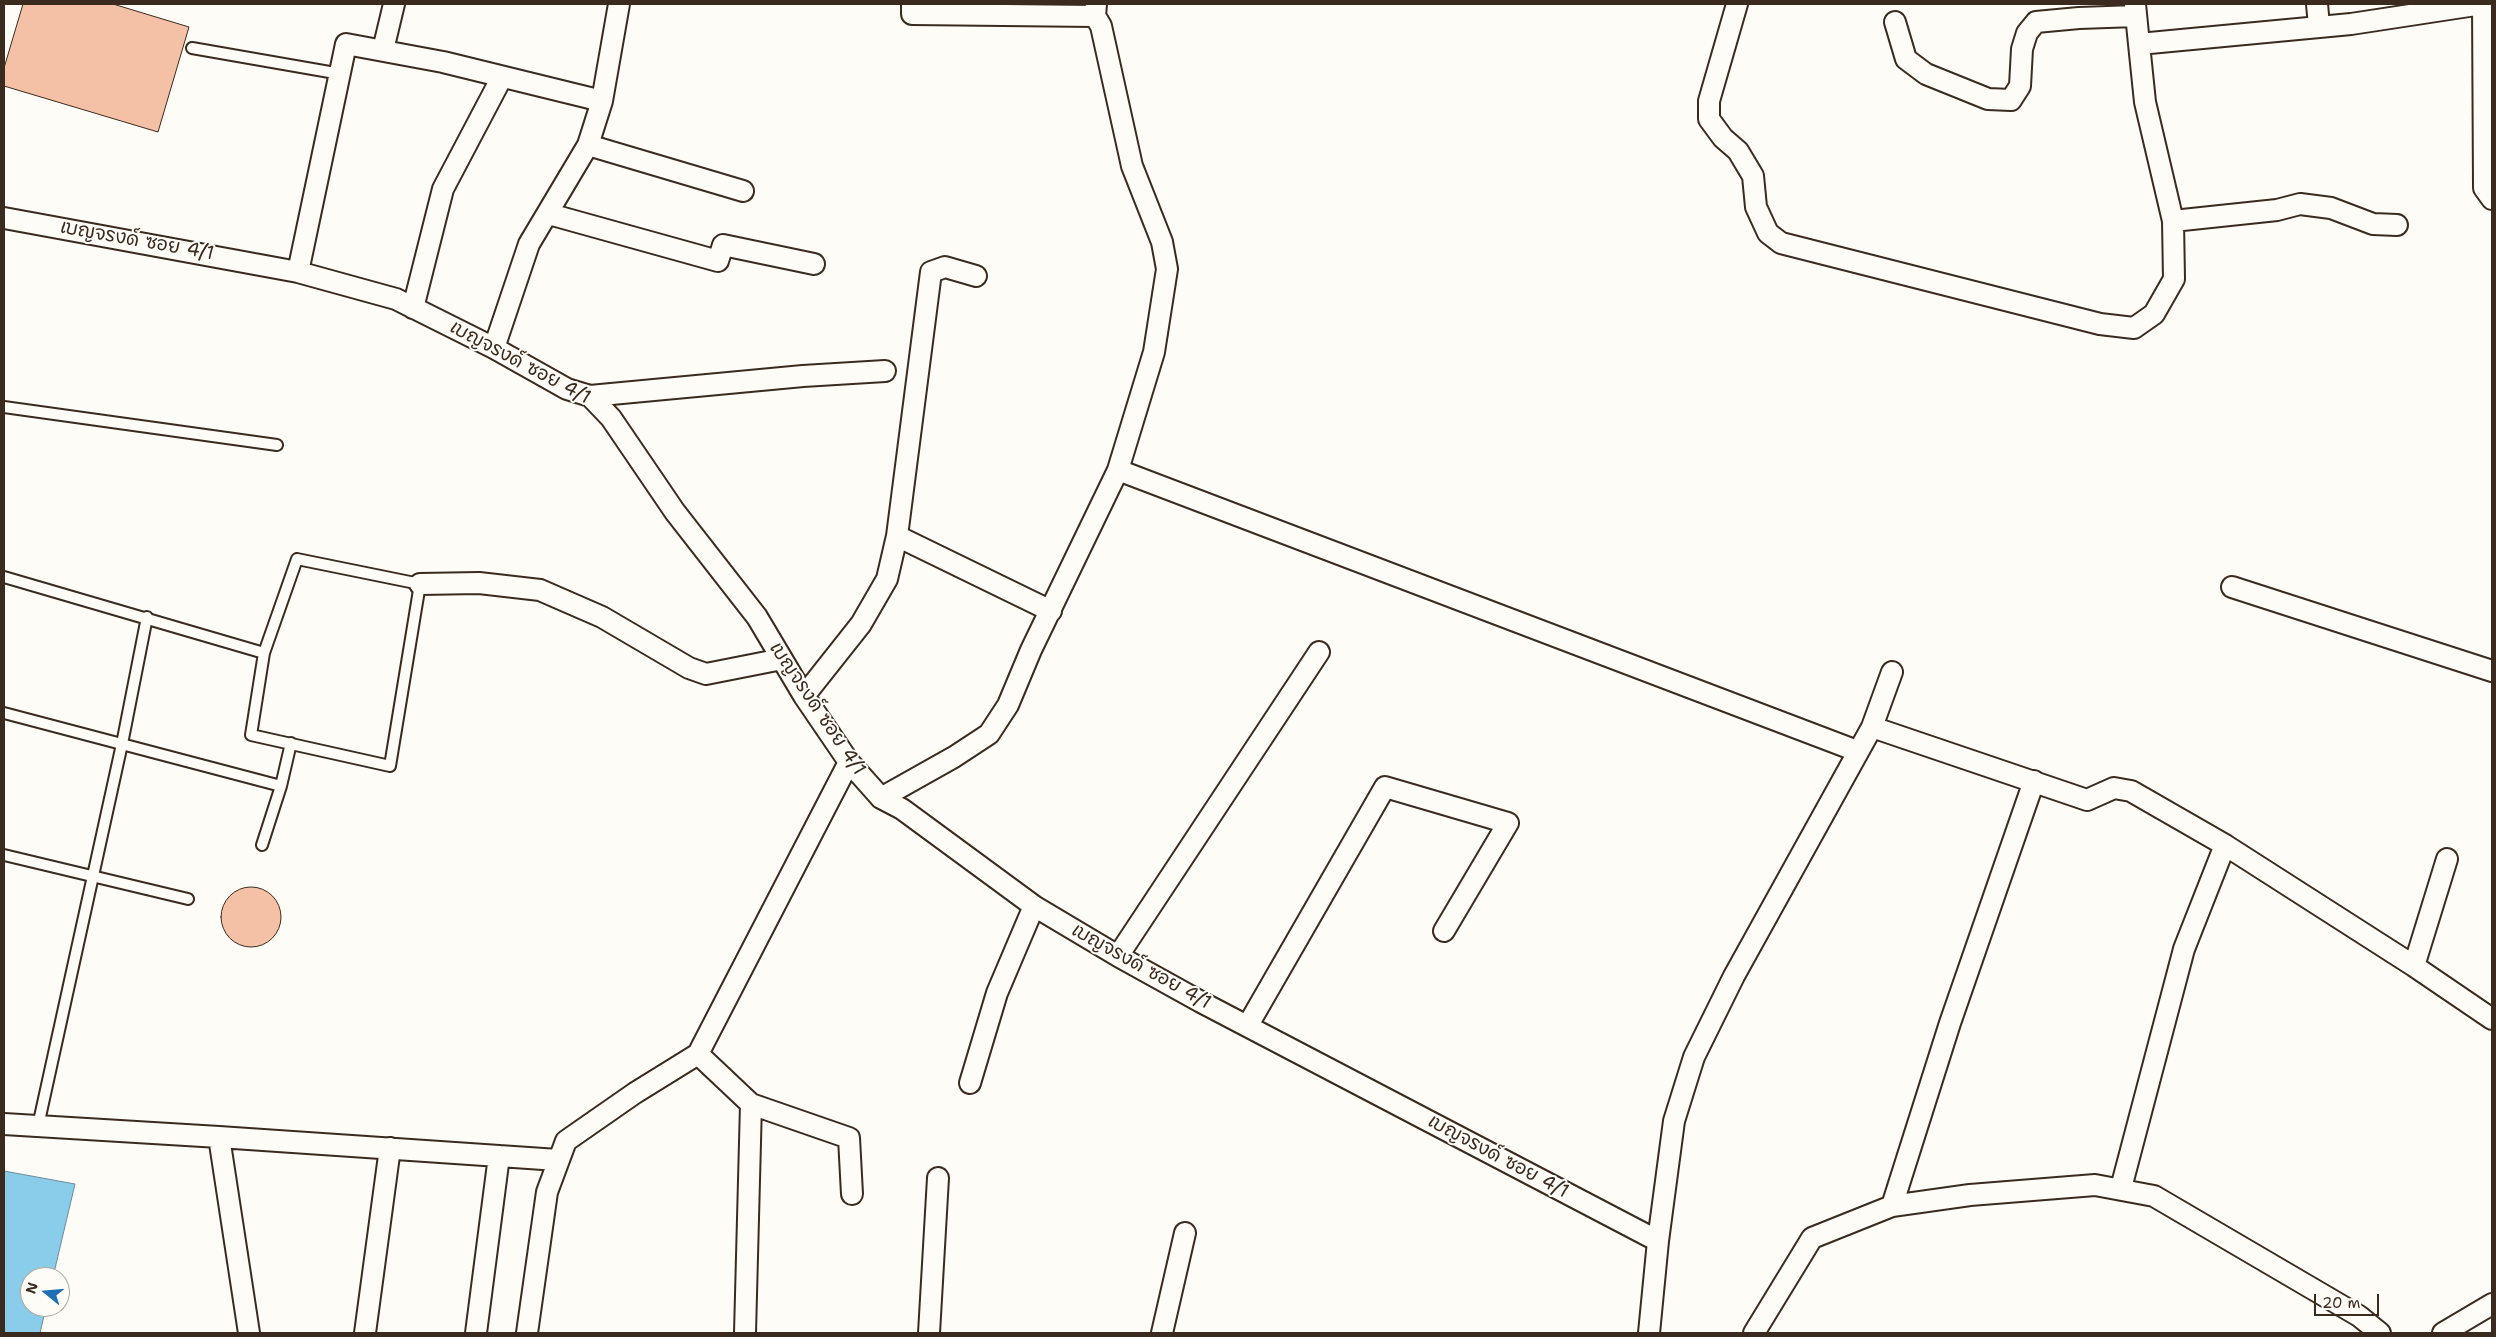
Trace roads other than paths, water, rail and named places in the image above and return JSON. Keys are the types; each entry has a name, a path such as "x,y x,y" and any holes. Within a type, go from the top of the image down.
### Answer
{"street":[{"path":"383,50 394,4"},
{"path":"494,348 529,244 549,214 588,145 602,101 619,4"},
{"path":"881,798 954,757 989,734 1008,705 1118,470 1154,352 1166,269 1162,242 1132,166 1096,10 912,14 912,4"},
{"path":"1737,4 1709,101 1709,119 1723,138 1738,151 1753,176 1756,207 1768,233 1781,243 2100,324 2134,328 2154,314 2174,279 2173,221 2145,102 2136,10 2036,22 2027,33 2022,49 2020,86 2011,100 1988,99 1926,74 1906,59 1895,22"},
{"path":"2317,4 2319,26"},
{"path":"2139,44 2351,24 2482,4 2484,188 2492,199"},
{"path":"298,272 346,44 383,50 602,101"},
{"path":"413,308 443,189 502,77"},
{"path":"588,145 744,191"},
{"path":"2173,221 2277,210 2300,204 2331,208 2373,224 2397,225"},
{"path":"549,214 718,261 723,245 814,264"},
{"name":"เบญจรงด์ ซอย 4/1","path":"4,218 298,272 396,299 494,348 567,389 590,396 611,418 675,512 757,617 804,696 849,762 881,798 902,809 1034,906 1118,956 1201,1002 1658,1241"},
{"path":"804,696 865,617 886,579 897,536 931,272 944,267 976,276"},
{"path":"590,396 803,376 885,371"},
{"path":"1118,470 1858,751"},
{"path":"897,536 1051,611"},
{"path":"420,584 479,582 540,590 602,617 690,668 706,674 782,659"},
{"path":"2232,587 2492,671"},
{"path":"1118,956 1319,652"},
{"path":"1649,1333 1658,1241 1674,1121 1694,1057 1734,976 1872,727 1892,672"},
{"path":"1872,727 2087,800 2114,788 2131,791 2225,846 2414,966 2492,1019"},
{"path":"527,1333 547,1192 566,1141 635,1093 698,1054 849,762"},
{"path":"1892,1206 1950,1023 2034,781"},
{"path":"1248,1025 1385,788 1508,823 1444,931"},
{"path":"2121,1188 2184,949 2225,846"},
{"path":"2414,966 2447,859"},
{"path":"970,1083 997,993 1034,906"},
{"path":"698,1054 751,1104 849,1138 852,1194"},
{"path":"745,1333 751,1104"},
{"path":"4,1124 558,1160"},
{"path":"219,1137 249,1333"},
{"path":"365,1333 390,1148"},
{"path":"476,1333 499,1156"},
{"path":"929,1333 938,1178"},
{"path":"1754,1333 1812,1238 1892,1206 1970,1195 2096,1185 2121,1188 2154,1196 2360,1316 2380,1333"},
{"path":"1162,1333 1185,1233"},
{"path":"2443,1333 2492,1304"}],"lane":[{"path":"192,48 341,74"},
{"path":"4,407 277,445"},
{"path":"297,559 420,584 390,766 250,735 264,653 297,559"},
{"path":"4,579 147,617 264,653"},
{"path":"38,1126 122,744 147,617"},
{"path":"4,713 281,786"},
{"path":"262,845 281,786 291,743"},
{"path":"4,855 94,874 188,899"}],"water":[{"path":"4,1171 75,1184 55,1267 20,1267 20,1317 44,1317 40,1333 4,1333"}]}
